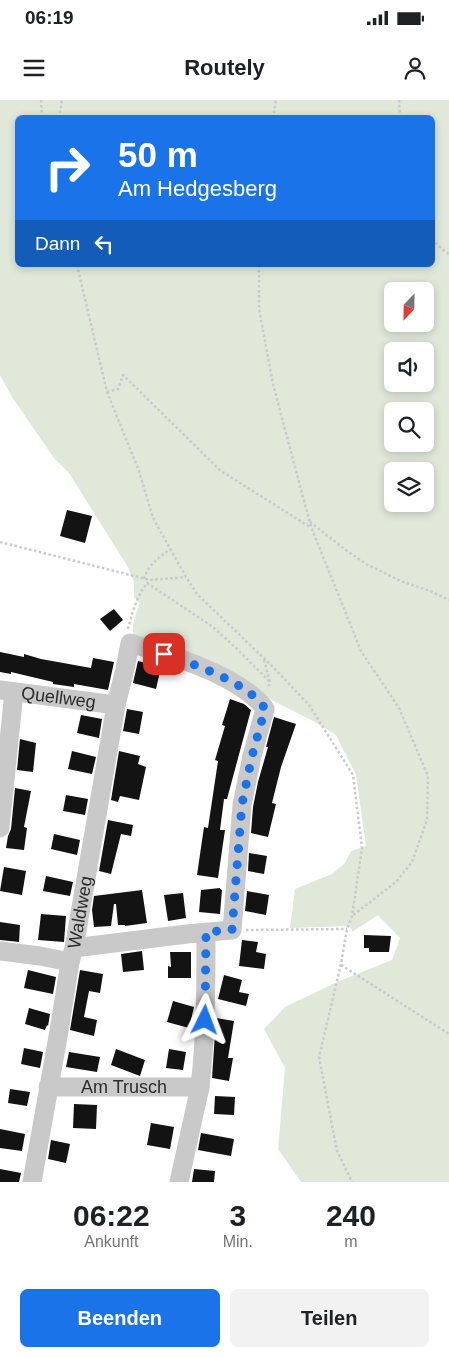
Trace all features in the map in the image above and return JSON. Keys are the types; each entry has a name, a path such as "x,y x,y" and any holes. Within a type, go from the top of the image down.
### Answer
{"street":[{"name":"Waldweg","path":"32,1182 116,705 130,643"},
{"path":"0,951 40,956 72,955 187,934 232,930 242,804 252,756 265,709 262,703 234,682 182,660 130,643"},
{"path":"0,828 7,691"},
{"name":"Quellweg","path":"7,691 116,705"},
{"path":"179,1182 200,1087 206,1003 206,932"},
{"name":"Am Trusch","path":"48,1087 200,1087"}],"path":[{"path":"41,100 42,115"},
{"path":"60,115 62,100"},
{"path":"274,115 276,100"},
{"path":"399,100 400,115"},
{"path":"435,242 449,254"},
{"path":"77,267 107,392 139,471 153,518 197,594 264,658 309,705 353,775 362,848 352,916 347,930 320,1057 337,1150 352,1182"},
{"path":"259,267 259,309 273,384 310,522 361,651 399,708 428,776 427,820 412,862 396,882 352,916"},
{"path":"107,392 118,389 123,375 221,471 312,527"},
{"path":"310,522 366,564 449,600"},
{"path":"0,542 144,579 213,627 270,682 264,658"},
{"path":"144,579 152,563 170,549"},
{"path":"130,643 128,630 131,617 141,592 149,582 186,577"},
{"path":"232,930 347,930"},
{"path":"341,964 449,1034"}],"shaded area":[{"path":"0,100 449,100 449,1182 301,1182 278,1149 285,1068 264,1029 285,1007 337,982 392,960 400,938 378,915 352,932 350,926 290,928 295,889 332,874 345,863 351,851 366,846 356,775 336,735 266,697 134,638 133,625 140,603 134,597 134,582 128,567 69,473 54,458 12,397 0,375"}],"building":[{"path":"67,510 92,516 85,543 60,536"},
{"path":"114,609 123,620 110,631 100,619"},
{"path":"0,652 24,657 24,654 91,668 93,658 114,662 108,690 74,684 74,687 53,684 53,682 11,672 11,674 0,672"},
{"path":"138,661 161,667 156,689 133,683"},
{"path":"230,699 244,704 251,710 227,799 224,799 220,830 225,830 218,878 197,875 204,827 208,828 218,761 215,760 225,726 222,725"},
{"path":"127,709 143,712 139,734 123,731"},
{"path":"81,715 102,719 99,738 77,733"},
{"path":"274,717 296,724 281,767 272,803 276,804 268,837 251,833 253,807"},
{"path":"20,739 36,743 33,772 17,770"},
{"path":"72,751 96,757 92,774 68,769"},
{"path":"119,751 140,756 138,764 146,767 139,800 120,796 118,802 111,800"},
{"path":"15,788 31,791 24,827 27,828 24,850 6,848 11,829"},
{"path":"66,795 88,799 85,815 63,811"},
{"path":"108,820 133,825 131,836 121,834 111,874 99,871"},
{"path":"54,834 80,840 77,855 51,849"},
{"path":"249,853 267,856 264,874 248,871"},
{"path":"4,867 26,871 22,895 0,891"},
{"path":"46,876 73,882 70,896 43,891"},
{"path":"220,888 222,890 220,914 199,912 201,890"},
{"path":"142,890 147,923 118,925 116,904 114,904 111,926 94,927 92,910 94,896"},
{"path":"247,891 269,895 266,915 245,911"},
{"path":"183,893 186,918 168,921 164,895"},
{"path":"41,914 66,916 64,942 38,940"},
{"path":"0,922 20,925 19,942 0,940"},
{"path":"364,935 391,936 389,952 369,952 369,948 364,948"},
{"path":"242,940 258,942 256,952 266,954 264,969 239,966"},
{"path":"142,951 144,970 123,972 121,954"},
{"path":"170,952 191,952 191,978 168,978 168,966 171,967"},
{"path":"28,970 56,977 53,994 24,988"},
{"path":"80,970 103,974 100,993 89,991 84,1017 97,1020 94,1036 70,1030"},
{"path":"224,975 242,980 239,992 249,994 246,1006 218,999"},
{"path":"173,1001 194,1007 189,1028 167,1022"},
{"path":"29,1008 50,1014 48,1026 45,1030 25,1024"},
{"path":"216,1018 234,1021 228,1058 233,1058 229,1081 212,1078"},
{"path":"24,1048 43,1052 40,1068 21,1064"},
{"path":"116,1049 145,1060 140,1076 111,1065"},
{"path":"169,1049 186,1052 183,1070 166,1068"},
{"path":"69,1052 100,1057 97,1072 66,1067"},
{"path":"10,1089 30,1092 27,1106 8,1103"},
{"path":"215,1096 235,1097 234,1115 214,1114"},
{"path":"74,1104 97,1105 96,1129 73,1128"},
{"path":"151,1123 174,1127 170,1149 147,1145"},
{"path":"0,1129 25,1134 22,1151 0,1148"},
{"path":"201,1133 234,1139 231,1156 198,1150"},
{"path":"51,1140 70,1144 66,1163 48,1159"},
{"path":"0,1169 21,1173 19,1182 0,1182"},
{"path":"194,1169 215,1171 214,1182 192,1182"}],"route":[{"path":"164,654 234,682 262,703 265,709 252,756 242,804 232,930 206,932 205,1020"}]}
